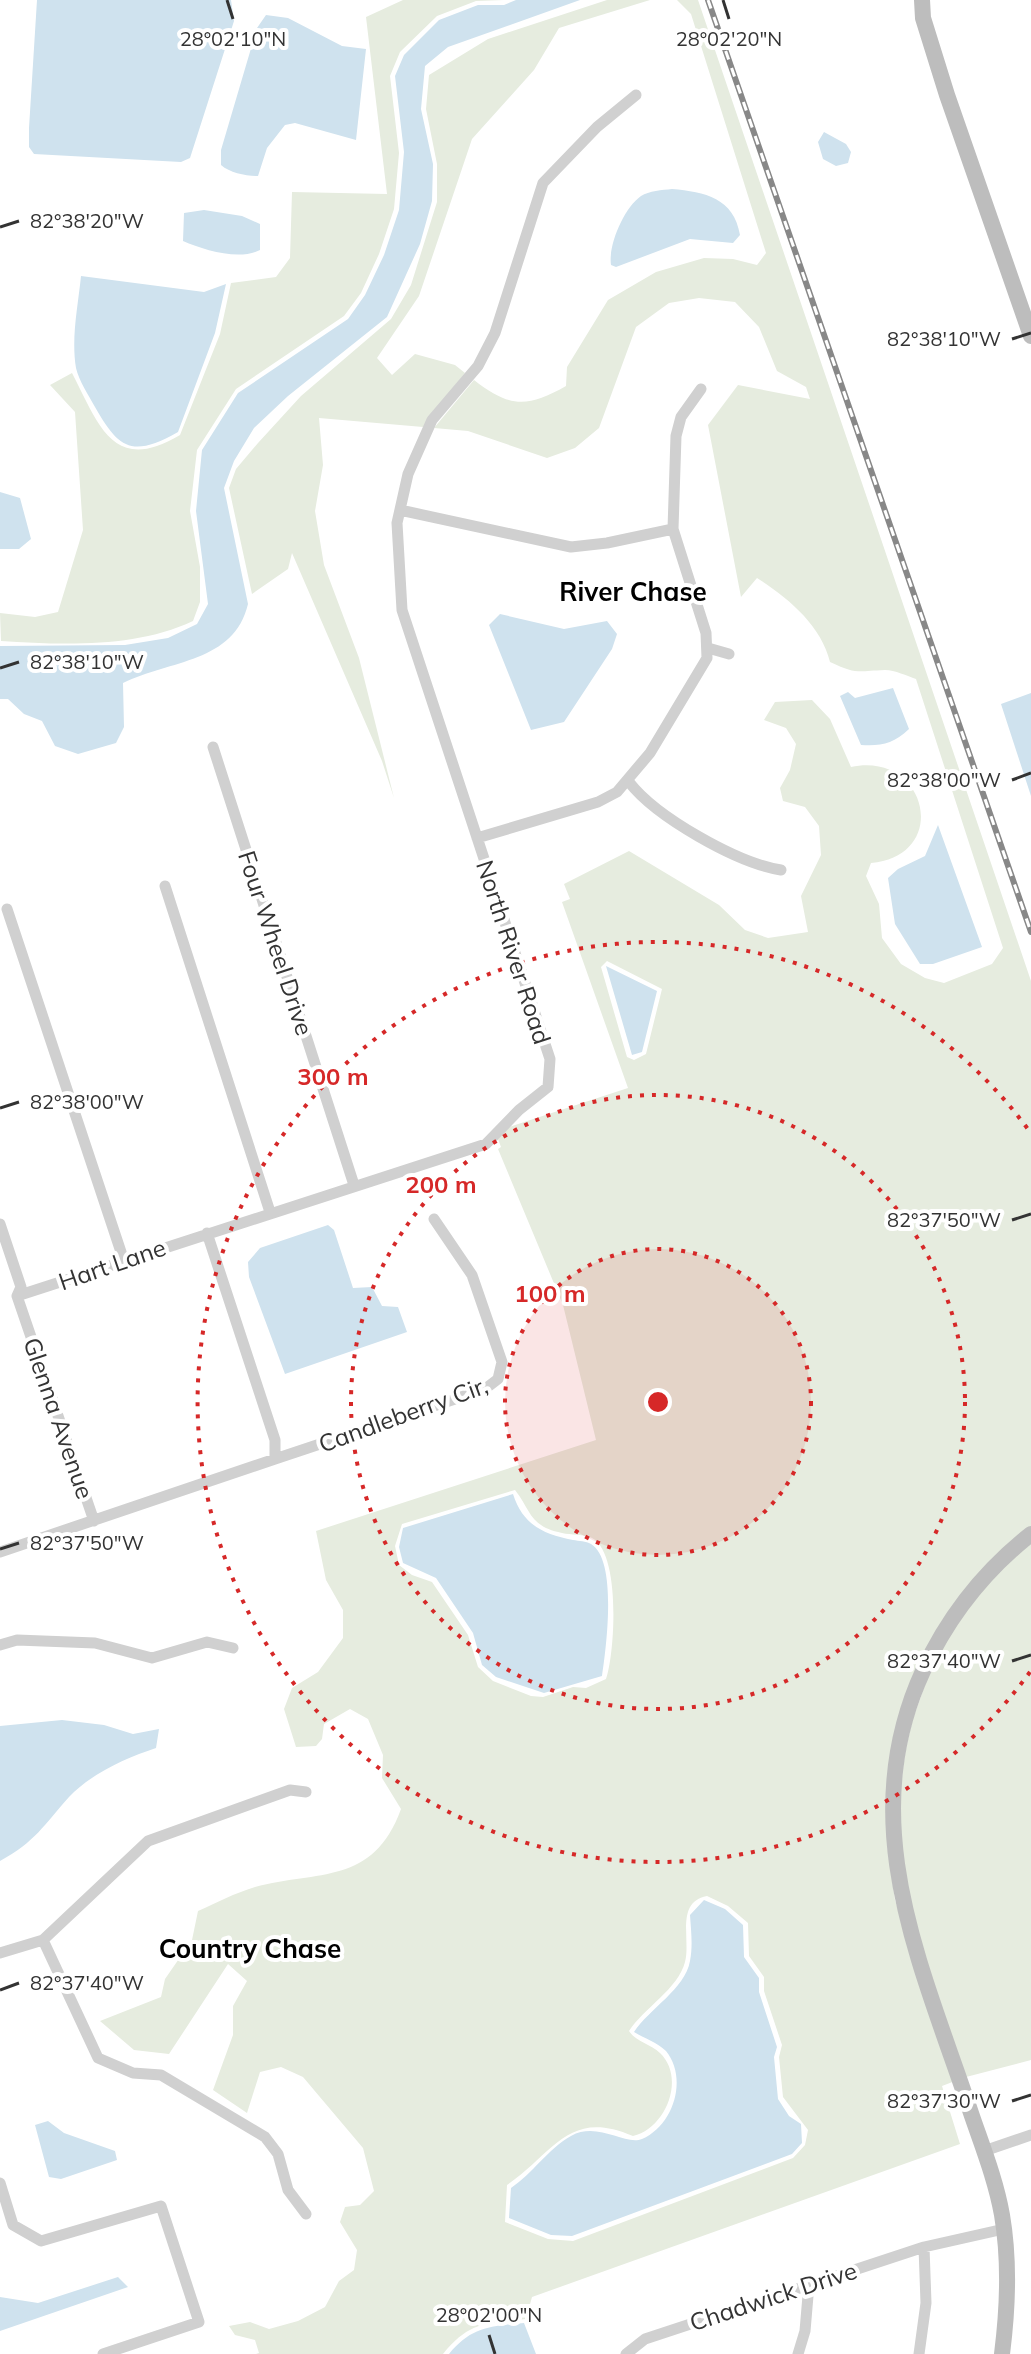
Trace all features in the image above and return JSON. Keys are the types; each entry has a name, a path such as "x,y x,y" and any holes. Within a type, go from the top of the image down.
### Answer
{"street":[{"path":"922,0 923,18 947,95 1031,336"},
{"name":"North River Road","path":"207,1233 486,1144 519,1110 548,1087 550,1059 402,610 398,553 400,510 408,474 432,420 478,366 495,333 543,183 597,127 636,95"},
{"path":"477,838 598,802 629,782 699,674 708,648 673,529 676,436 681,417 701,389"},
{"path":"400,510 571,547 673,529"},
{"path":"708,648 729,654"},
{"name":"Four Wheel Drive","path":"213,747 354,1185"},
{"path":"629,782 643,801 685,826 756,866 781,870"},
{"path":"165,886 270,1212"},
{"path":"7,909 124,1261"},
{"name":"Candleberry Cir,","path":"275,1459 485,1389 498,1379 502,1362 478,1289 434,1219"},
{"name":"Glenna Avenue","path":"0,1224 21,1287 17,1296 94,1521"},
{"path":"0,1552 275,1459 275,1440 207,1233"},
{"name":"Hart Lane","path":"17,1296 207,1233"},
{"path":"1002,2354 1008,2297 1004,2229 984,2151 901,1899 892,1844 893,1792 907,1712 938,1640 974,1587 1031,1534"},
{"path":"0,1645 17,1640 95,1643 152,1658 207,1642 233,1648"},
{"path":"0,1953 43,1940 148,1841 290,1790 306,1792"},
{"path":"43,1940 98,2058 133,2073 161,2075 265,2137 278,2154 288,2190 306,2214"},
{"path":"984,2151 1031,2135"},
{"path":"0,2183 13,2225 41,2241 161,2206 199,2322 103,2354"},
{"name":"Chadwick Drive","path":"626,2354 645,2339 809,2284 924,2247 1004,2229"},
{"path":"919,2354 926,2303 924,2247"},
{"path":"798,2354 805,2331 809,2284"}],"shaded area":[{"path":"403,0 504,0 476,1 437,16 400,52 390,76 399,153 394,209 379,254 361,293 344,316 236,389 197,450 190,511 200,567 200,602 193,621 148,636 99,643 1,641 0,613 35,617 58,612 83,530 75,412 50,385 72,373 100,426 124,447 139,450 157,446 180,435 220,334 231,283 276,277 290,258 292,192 387,194 366,17"},
{"path":"607,0 650,0 559,28 534,70 472,139 419,296 377,358 392,375 415,354 455,365 465,373 423,427 319,418 323,465 315,511 324,565 359,658 394,798 382,761 292,553 288,569 252,594 229,488 236,469 258,443 301,396 391,319 411,285 437,202 437,164 426,109 429,75 488,39"},
{"path":"677,0 698,0 1031,981 1031,1527 952,1609 887,1792 887,1845 895,1900 955,2081 942,2086 960,2144 532,2297 526,2319 479,2326 452,2343 443,2354 256,2354 259,2353 255,2340 235,2335 229,2326 250,2322 269,2329 298,2321 325,2307 339,2281 354,2270 357,2250 340,2222 345,2207 360,2205 374,2191 363,2148 303,2077 281,2067 260,2072 247,2113 213,2090 233,2035 233,2006 247,1981 228,1964 169,2054 134,2050 100,2021 161,1997 165,1979 192,1940 198,1911 255,1887 321,1875 359,1863 375,1851 389,1834 401,1809 382,1778 383,1755 368,1719 350,1709 324,1724 322,1739 316,1746 296,1747 284,1709 292,1688 318,1672 343,1638 343,1610 326,1580 316,1531 596,1440 563,1305 498,1149 501,1147 498,1139 509,1127 628,1088 562,902 570,899 564,884 629,851 719,905 745,930 768,938 808,932 801,896 821,855 819,826 805,807 783,801 780,788 790,770 796,744 786,728 764,720 775,702 812,700 830,719 851,767 877,766 898,774 912,788 920,806 920,825 912,843 896,856 871,863 866,876 879,904 882,938 901,964 925,978 944,983 992,964 1003,948 916,679 889,670 852,671 830,662 811,624 780,594 757,578 741,597 708,425 738,385 810,399 806,387 777,371 759,327 735,302 699,298 669,303 636,327 599,428 575,448 547,458 468,431 434,428 474,380 498,396 519,402 540,398 566,386 567,367 608,300 656,272 704,258 733,259 757,265 766,253 691,14","holes":["607,961 662,989 646,1054 634,1060 627,1057 601,967","515,1490 532,1517 543,1526 592,1538 601,1547 612,1582 612,1648 606,1679 586,1688 573,1687 543,1697 531,1696 493,1681 478,1667 468,1635 432,1582 412,1575 399,1565 395,1546 402,1524","707,1896 728,1906 748,1923 749,1956 764,1977 764,1991 782,2045 779,2057 783,2097 808,2130 805,2145 793,2158 573,2241 548,2239 505,2222 507,2185 563,2138 592,2127 633,2136 645,2131 663,2113 672,2088 668,2063 660,2053 629,2031 681,1972 686,1953 686,1923 691,1906"]},
{"path":"1031,1541 1031,2060 966,2077 925,1964 907,1897 901,1857 902,1776 920,1698 935,1660 954,1625 978,1592"}],"water":[{"path":"37,0 231,0 234,21 190,158 181,162 34,154 29,147 29,128"},
{"path":"516,0 580,0 448,47 425,66 421,109 433,164 432,201 420,244 387,317 288,396 254,428 234,461 224,488 248,604 241,623 215,649 123,683 124,727 116,743 78,754 55,746 42,721 24,714 8,699 0,699 0,646 125,645 168,638 197,624 208,604 196,511 202,450 238,393 348,319 365,295 384,255 399,210 404,152 395,76 404,55 439,20 478,5 504,5"},
{"path":"266,15 288,18 342,46 366,49 356,140 295,123 285,125 267,148 258,176 225,168 221,165 221,150 257,28"},
{"path":"824,132 846,144 851,152 848,163 836,166 823,159 818,142"},
{"path":"672,189 706,195 725,205 737,223 740,235 733,243 690,239 616,267 611,265 612,247 629,209 644,194"},
{"path":"204,210 242,216 260,224 260,250 232,254 211,251 183,241 184,213"},
{"path":"81,276 204,292 226,284 215,333 178,432 138,447 120,440 104,421 76,368 75,334"},
{"path":"0,492 20,498 31,539 19,549 0,549"},
{"path":"500,614 564,629 607,621 617,634 612,649 564,722 531,730 489,625"},
{"path":"893,688 909,729 887,743 861,745 840,696 848,692 855,698"},
{"path":"1031,693 1031,796 1001,704"},
{"path":"938,825 982,947 933,964 920,964 895,924 888,878 898,869 925,856"},
{"path":"606,966 657,991 642,1052 632,1055"},
{"path":"328,1225 334,1230 353,1288 372,1287 382,1306 398,1307 407,1332 285,1374 249,1277 248,1262 260,1248"},
{"path":"513,1494 528,1521 552,1535 589,1543 599,1553 605,1568 608,1606 602,1676 544,1693 496,1677 482,1665 473,1633 436,1578 403,1563 399,1547 403,1528"},
{"path":"62,1720 104,1725 133,1734 159,1729 156,1748 121,1762 88,1781 69,1797 31,1840 0,1861 0,1726"},
{"path":"704,1900 725,1909 743,1925 744,1957 759,1978 759,1992 777,2047 774,2057 778,2099 789,2116 801,2124 802,2143 792,2154 572,2236 551,2235 509,2218 511,2188 563,2141 581,2132 591,2131 642,2139 662,2123 669,2112 677,2087 673,2062 663,2048 634,2032 674,1990 687,1971 691,1950 690,1915"},
{"path":"48,2121 64,2133 115,2151 117,2160 61,2179 49,2177 35,2125"},
{"path":"118,2277 128,2287 0,2331 0,2297 38,2303"},
{"path":"524,2323 536,2354 449,2354 473,2333 501,2325"}],"railway":[{"path":"708,0 1031,932"}],"district":[{"name":"River Chase","path":"633,591"},
{"name":"Country Chase","path":"250,1948"}]}
